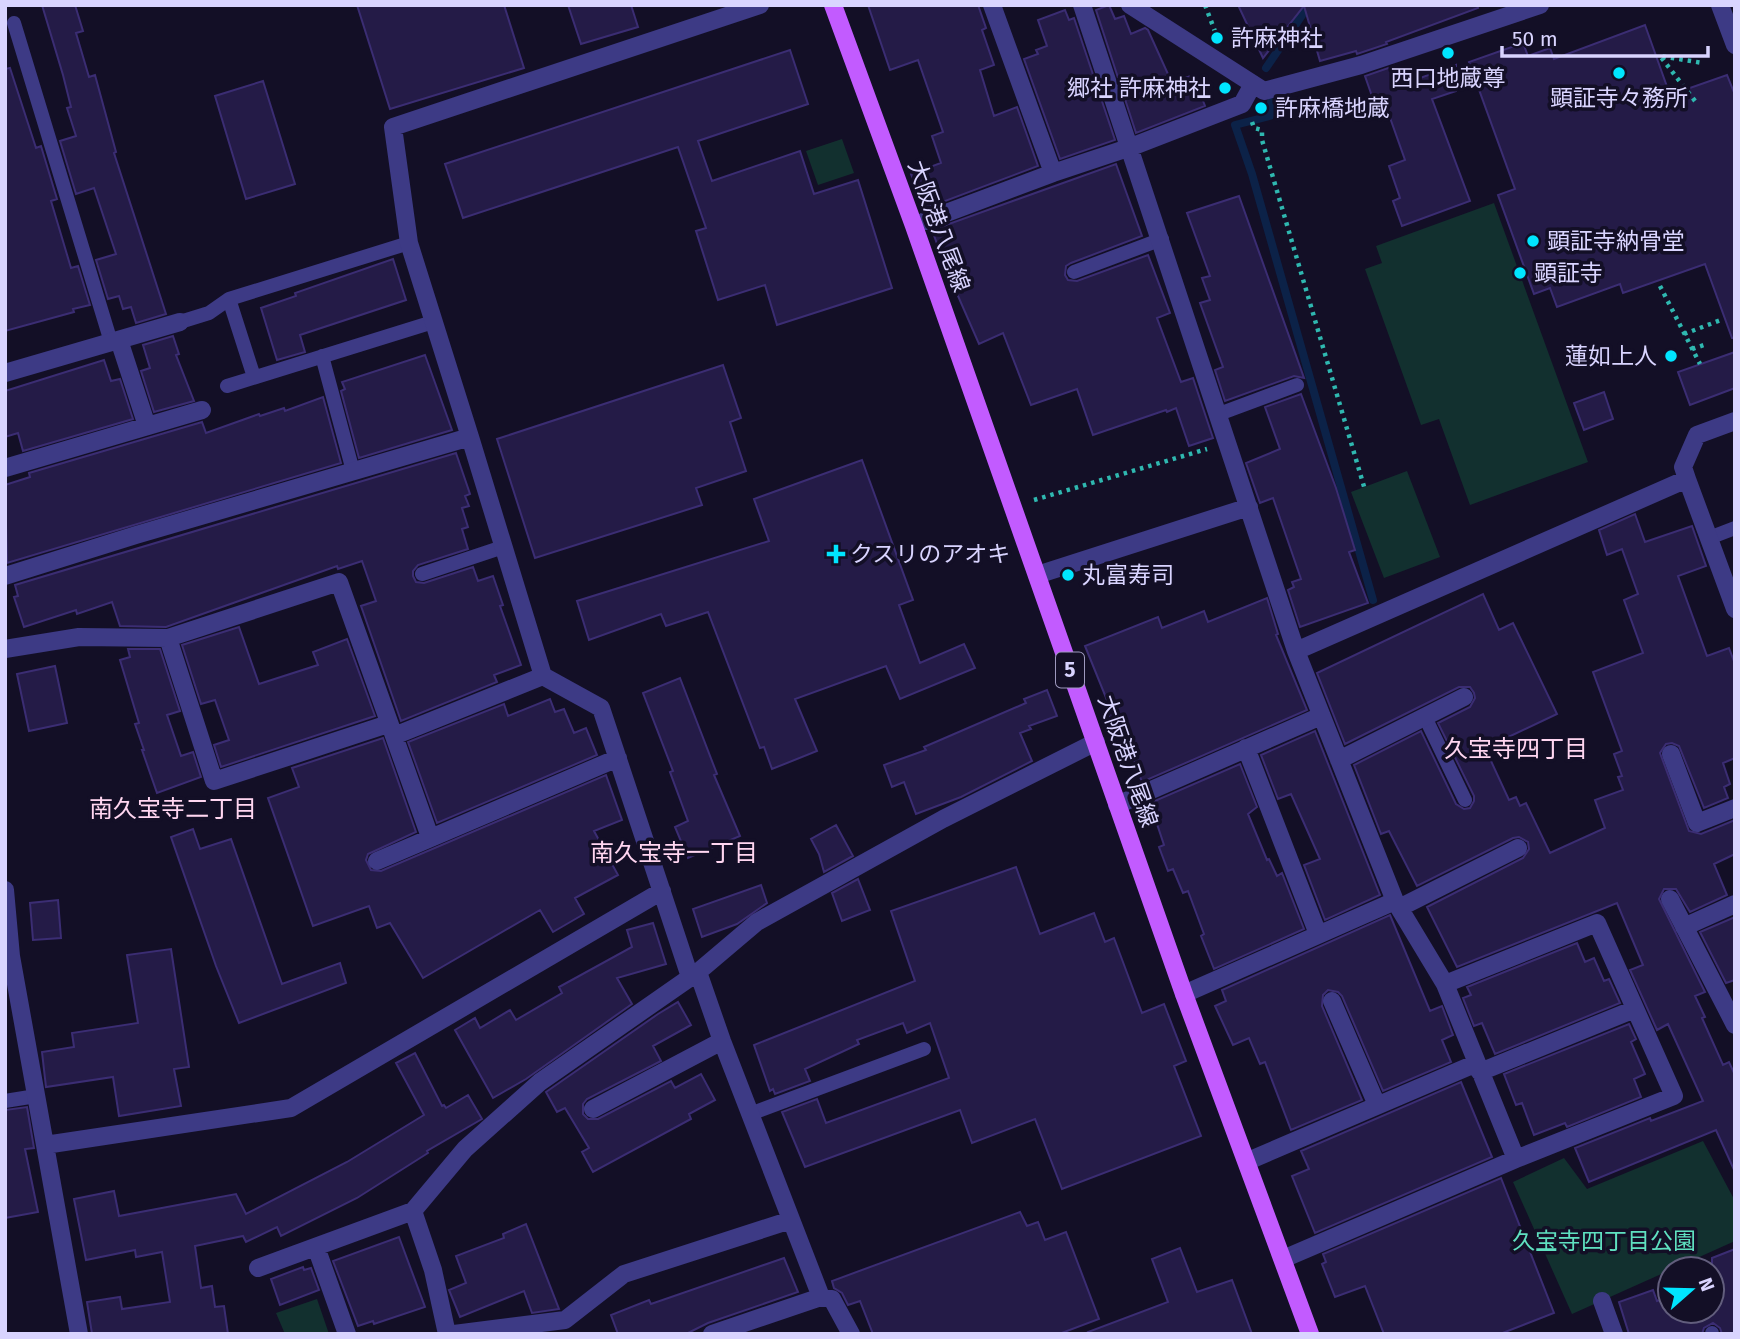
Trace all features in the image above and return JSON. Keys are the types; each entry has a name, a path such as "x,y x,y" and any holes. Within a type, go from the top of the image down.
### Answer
{"main road":[{"name":"大阪港八尾線","path":"833,5 1184,994 1310,1334"}],"street":[{"path":"760,5 393,127 409,243 543,676 601,708 662,891 821,1297"},
{"path":"992,5 1053,173"},
{"path":"1083,5 1296,651 1397,904 1445,984 1516,1159"},
{"path":"1130,5 1264,91 1361,65 1534,6"},
{"path":"1720,5 1735,45"},
{"path":"925,221 1242,104 1254,84"},
{"path":"5,373 180,322"},
{"path":"115,341 147,426"},
{"path":"5,468 202,410"},
{"path":"1735,421 1697,435 1683,467 1735,609"},
{"path":"5,576 470,437"},
{"path":"1296,651 1688,479"},
{"path":"1037,575 1249,507"},
{"path":"5,649 79,637 168,638 340,582 430,837"},
{"path":"168,638 214,781 391,730 543,676"},
{"path":"1339,760 1464,697"},
{"path":"1117,805 1321,716"},
{"path":"258,1268 412,1211 465,1149 540,1082 694,975 757,922 943,819 1096,742"},
{"path":"1246,748 1318,934"},
{"path":"1671,754 1697,823 1735,808"},
{"path":"377,861 618,758"},
{"path":"1184,994 1318,934 1397,904 1518,848"},
{"path":"5,890 8,956 79,1334"},
{"path":"45,1145 291,1108 662,891"},
{"path":"1670,900 1735,1025"},
{"path":"1684,927 1735,904"},
{"path":"1283,1259 1516,1159 1674,1096 1597,923 1445,984"},
{"path":"1332,1001 1377,1105"},
{"path":"1248,1161 1377,1105 1635,1009"},
{"path":"593,1109 722,1041"},
{"path":"412,1211 433,1270 447,1334"},
{"path":"454,1334 565,1320 624,1273 791,1220"},
{"path":"316,1247 347,1334"},
{"path":"712,1334 821,1297 832,1300 851,1334"},
{"path":"1601,1301 1614,1334"}],"lane":[{"path":"13,23 115,341"},
{"path":"1074,272 1161,239"},
{"path":"180,322 209,313 229,299 409,243"},
{"path":"229,299 254,377"},
{"path":"227,386 433,322"},
{"path":"322,356 353,471"},
{"path":"1219,414 1297,385"},
{"path":"1709,538 1735,528"},
{"path":"422,574 503,547"},
{"path":"1425,717 1465,800"},
{"path":"750,1114 924,1049"},
{"path":"5,1101 36,1096"}],"path":[{"path":"1695,101 1660,56 1703,63"},
{"path":"1254,128 1262,130 1262,140 1365,489"},
{"path":"1660,286 1700,364"},
{"path":"1684,334 1721,320"},
{"path":"1692,349 1707,344"},
{"path":"1013,506 1228,443"}],"green space":[{"path":"842,139 854,173 818,185 806,151"},
{"path":"1494,203 1588,462 1470,505 1439,419 1421,425 1365,269 1382,263 1376,246"},
{"path":"1407,471 1440,557 1384,578 1351,492"},
{"name":"久宝寺四丁目公園","path":"1703,1141 1735,1201 1735,1241 1704,1255 1656,1255 1656,1276 1572,1314 1513,1182 1564,1158 1587,1189"},
{"path":"317,1299 329,1334 285,1334 276,1313"}],"building":[{"path":"42,5 75,5 83,31 76,33 89,77 95,75 116,152 114,153 166,314 136,323 131,307 123,309 119,296 108,299 96,260 116,254 94,188 76,194 60,141 76,136 67,108 71,107 63,75"},
{"path":"357,5 504,5 524,68 390,109"},
{"path":"568,5 631,5 638,27 581,44"},
{"path":"868,5 978,5 986,28 982,30 994,65 980,70 994,116 1017,107 1038,166 924,209 911,174 941,163 932,136 943,132 918,60 890,70"},
{"path":"1109,5 1115,19 1124,16 1131,34 1145,28 1148,30 1172,83 1193,75 1205,106 1136,133 1096,10"},
{"path":"1238,5 1477,5 1478,8 1386,42 1387,44 1357,54 1356,51 1320,61 1304,6 1263,58"},
{"path":"1065,10 1069,20 1074,18 1115,140 1060,159 1024,59 1038,54 1036,50 1047,46 1038,20"},
{"path":"1645,25 1670,95 1727,75 1735,95 1735,338 1732,338 1705,264 1623,293 1620,284 1557,307 1550,288 1534,294 1498,195 1515,189 1469,62 1523,43 1528,56 1550,48 1554,59"},
{"path":"790,50 808,104 698,141 712,181 800,151 814,194 858,180 892,288 777,325 765,285 718,300 696,231 706,228 678,147 463,218 445,164"},
{"path":"1456,65 1456,91 1432,99 1470,201 1402,226 1393,201 1400,198 1389,166 1405,160 1383,98 1374,102 1365,76 1394,66 1401,85"},
{"path":"10,68 36,148 41,146 57,199 51,201 71,268 78,266 90,305 5,331 5,69"},
{"path":"263,81 295,184 246,199 215,96"},
{"path":"1116,164 1142,236 1071,263 1066,266 1065,275 1068,280 1077,281 1148,255 1170,313 1157,318 1181,382 1193,378 1213,438 1189,446 1176,408 1093,435 1077,389 1031,405 1003,333 979,344 954,290 932,230"},
{"path":"1239,196 1304,378 1294,376 1225,401 1215,370 1223,367 1200,303 1210,300 1202,278 1210,276 1187,213"},
{"path":"393,259 406,300 300,335 305,352 277,360 261,308 296,296 295,293"},
{"path":"173,336 179,354 176,355 194,401 154,412 141,371 150,368 143,345"},
{"path":"1735,352 1735,388 1690,405 1678,372"},
{"path":"425,355 452,430 359,458 341,391 345,389 342,382"},
{"path":"104,360 111,381 120,379 133,419 23,451 18,433 5,437 5,391"},
{"path":"723,365 741,418 730,422 746,471 696,488 702,505 535,558 497,439"},
{"path":"1604,392 1613,419 1584,430 1574,403"},
{"path":"1301,394 1336,488 1355,550 1349,552 1368,603 1300,627 1288,590 1294,587 1292,582 1301,579 1273,498 1260,503 1246,463 1280,449 1265,407"},
{"path":"323,397 341,463 7,563 5,485 30,477 29,473 202,422 206,433 259,414 260,416 284,408 285,411"},
{"path":"456,453 470,494 465,496 469,506 462,508 468,527 462,529 468,549 418,565 413,576 416,582 424,583 473,567 478,581 493,576 503,605 500,606 521,665 494,675 497,682 401,721 361,606 376,601 362,561 338,569 337,566 166,627 120,626 112,602 77,614 76,610 24,627 14,597 18,596 15,585"},
{"path":"862,460 913,600 899,605 920,663 964,644 975,668 900,699 886,666 795,699 817,751 772,769 764,747 760,748 708,612 666,626 661,614 589,640 577,601 769,541 754,499"},
{"path":"1635,514 1645,542 1692,526 1706,566 1678,576 1707,656 1729,648 1735,664 1735,758 1723,763 1730,784 1724,787 1728,798 1704,808 1679,746 1666,744 1660,753 1689,831 1701,834 1735,820 1735,854 1714,864 1727,895 1690,912 1676,889 1664,889 1659,899 1705,992 1695,996 1705,1017 1702,1018 1723,1065 1729,1062 1735,1075 1735,1172 1716,1130 1589,1182 1575,1148 1650,1118 1651,1121 1703,1101 1668,1024 1657,1030 1630,970 1643,965 1617,903 1457,967 1427,907 1523,858 1529,849 1528,842 1519,837 1513,838 1417,886 1389,831 1381,834 1354,765 1421,731 1456,804 1464,809 1470,808 1474,796 1438,723 1470,707 1475,698 1474,693 1470,687 1459,687 1345,744 1317,673 1483,594 1499,630 1513,623 1557,714 1485,748 1509,800 1516,797 1520,806 1526,803 1550,853 1605,828 1595,800 1623,790 1618,777 1622,776 1614,754 1622,751 1593,672 1643,653 1624,600 1638,594 1622,549 1607,555 1599,530"},
{"path":"1267,598 1278,634 1276,635 1307,710 1142,782 1125,737 1118,739 1105,707 1109,705 1085,646 1158,617 1162,628 1204,611 1208,622"},
{"path":"239,627 259,684 318,665 313,652 347,639 375,716 221,767 214,745 229,740 215,700 201,704 182,645"},
{"path":"128,649 160,649 180,711 167,715 181,756 193,752 201,777 157,793 142,750 135,724 139,723 120,660 130,657"},
{"path":"55,666 67,723 29,731 17,674"},
{"path":"680,678 717,774 714,775 740,836 688,858 675,827 688,821 670,772 673,771 643,693"},
{"path":"1047,690 1057,716 1029,726 1031,729 1020,733 1032,761 961,797 916,814 904,782 892,787 884,765 926,750 924,747 1026,703 1024,699"},
{"path":"550,699 555,712 564,709 574,733 586,728 597,755 437,823 408,742 504,704 508,716"},
{"path":"1315,731 1380,895 1325,920 1304,865 1320,859 1291,794 1278,799 1261,755"},
{"path":"383,738 416,832 368,854 366,860 371,870 381,871 606,775 622,820 594,831 618,875 575,898 584,914 553,932 540,910 423,978 390,923 377,928 369,906 313,926 268,798 299,787 292,768"},
{"path":"1240,764 1257,807 1248,814 1267,860 1269,859 1277,876 1282,873 1304,929 1214,969 1188,891 1183,893 1173,869 1168,871 1159,847 1164,845 1150,803"},
{"path":"836,825 853,856 824,872 811,839"},
{"path":"193,829 200,849 231,839 282,984 340,963 346,983 239,1023 171,837"},
{"path":"1016,867 1040,934 1094,913 1105,942 1114,938 1142,1013 1164,1004 1186,1061 1174,1066 1201,1136 1062,1189 1035,1119 972,1143 960,1110 805,1167 782,1112 817,1099 826,1123 949,1078 930,1023 907,1033 903,1023 857,1040 859,1044 805,1069 810,1081 775,1094 773,1089 770,1091 754,1045 915,981 891,911"},
{"path":"858,879 870,910 842,921 832,893"},
{"path":"761,885 767,903 737,924 702,937 693,909"},
{"path":"58,900 61,938 33,940 30,903"},
{"path":"1390,915 1430,1011 1442,1006 1453,1035 1442,1040 1451,1062 1383,1091 1342,996 1338,992 1328,990 1323,995 1322,1006 1362,1100 1291,1130 1265,1062 1260,1064 1249,1038 1233,1045 1215,1006 1226,1001 1222,990"},
{"path":"1735,917 1735,980 1726,983 1700,932"},
{"path":"653,923 666,964 617,978 632,1004 526,1079 493,1098 455,1030 475,1018 480,1028 510,1010 516,1020 562,993 559,987 632,947 627,930"},
{"path":"1577,943 1585,962 1594,958 1604,981 1609,979 1620,1003 1495,1054 1482,1023 1474,1026 1463,998 1471,995 1467,987"},
{"path":"171,949 189,1067 174,1069 181,1106 119,1116 113,1077 46,1087 42,1052 74,1047 72,1033 138,1023 127,955"},
{"path":"678,1002 691,1025 653,1046 661,1061 587,1099 583,1104 583,1114 588,1119 598,1119 671,1081 675,1088 701,1074 715,1100 689,1114 691,1119 593,1172 582,1152 589,1148 565,1108 557,1112 546,1092"},
{"path":"1629,1024 1636,1039 1631,1042 1645,1074 1634,1079 1641,1097 1567,1127 1565,1123 1534,1135 1522,1103 1516,1105 1504,1074"},
{"path":"415,1053 442,1106 446,1108 468,1095 482,1119 427,1151 428,1153 357,1198 281,1236 277,1227 246,1242 243,1236 195,1246 201,1288 212,1286 215,1307 224,1306 228,1334 92,1334 87,1302 120,1297 122,1309 170,1302 162,1252 136,1257 135,1250 86,1260 74,1199 114,1191 119,1216 236,1194 246,1214 347,1162 424,1115 396,1063"},
{"path":"1461,1082 1492,1157 1315,1233 1292,1176 1309,1169 1301,1151"},
{"path":"27,1107 34,1148 25,1149 38,1212 5,1218 5,1110"},
{"path":"1501,1178 1554,1313 1500,1334 1384,1334 1365,1286 1335,1297 1322,1264 1326,1262 1323,1254"},
{"path":"1020,1212 1027,1226 1038,1222 1045,1240 1066,1232 1099,1319 1059,1334 873,1334 860,1301 848,1305 842,1293 834,1288 832,1281"},
{"path":"526,1224 559,1309 532,1313 524,1291 460,1317 449,1290 466,1283 456,1256 504,1238 503,1234"},
{"path":"399,1237 425,1307 374,1324 373,1321 358,1326 333,1261"},
{"path":"1180,1248 1197,1292 1232,1280 1252,1334 1089,1334 1088,1332 1168,1302 1152,1259"},
{"path":"1735,1249 1735,1334 1722,1334 1716,1325 1726,1325 1726,1255 1720,1255"},
{"path":"784,1258 798,1292 708,1323 686,1334 618,1334 611,1315 649,1300 651,1304"},
{"path":"303,1267 304,1270 311,1268 319,1290 280,1305 271,1279"},
{"path":"1653,1290 1656,1298 1656,1325 1709,1325 1704,1328 1702,1334 1629,1334 1619,1302"}],"waterway":[{"path":"1266,68 1309,5"},
{"path":"1271,102 1270,116 1235,125 1252,174 1373,600"}],"place":[{"name":"許麻神社","path":"1217,38"},
{"name":"西口地蔵尊","path":"1448,53"},
{"name":"顕証寺々務所","path":"1619,73"},
{"name":"郷社 許麻神社","path":"1225,88"},
{"name":"許麻橋地蔵","path":"1261,108"},
{"name":"顕証寺納骨堂","path":"1533,241"},
{"name":"顕証寺","path":"1520,273"},
{"name":"蓮如上人","path":"1671,356"},
{"name":"クスリのアオキ","path":"836,554"},
{"name":"丸富寿司","path":"1068,575"}],"district":[{"name":"久宝寺四丁目","path":"1516,749"},
{"name":"南久宝寺二丁目","path":"173,809"},
{"name":"南久宝寺一丁目","path":"674,853"}]}
